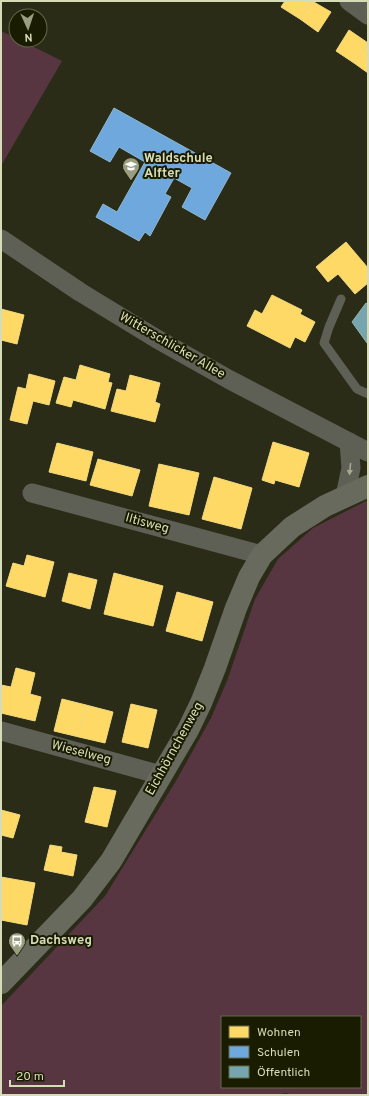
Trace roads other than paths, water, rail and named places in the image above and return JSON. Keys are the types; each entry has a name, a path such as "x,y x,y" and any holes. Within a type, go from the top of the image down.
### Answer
{"street":[{"name":"Witterschlicker Allee","path":"1,239 80,292 157,339 230,380 368,452"},
{"path":"345,496 351,468 349,442"},
{"name":"Eichhörnchenweg","path":"1,984 82,899 107,866 188,730 215,668 236,608 249,577 262,555 292,527 325,506 368,486"},
{"name":"Iltisweg","path":"32,493 262,555"},
{"name":"Wieselweg","path":"1,731 160,775"}],"lane":[{"path":"342,299 329,327 324,343 357,389 368,394"}],"place":[{"name":"Waldschule Alfter","path":"131,181"},
{"name":"Dachsweg","path":"17,956"}]}
